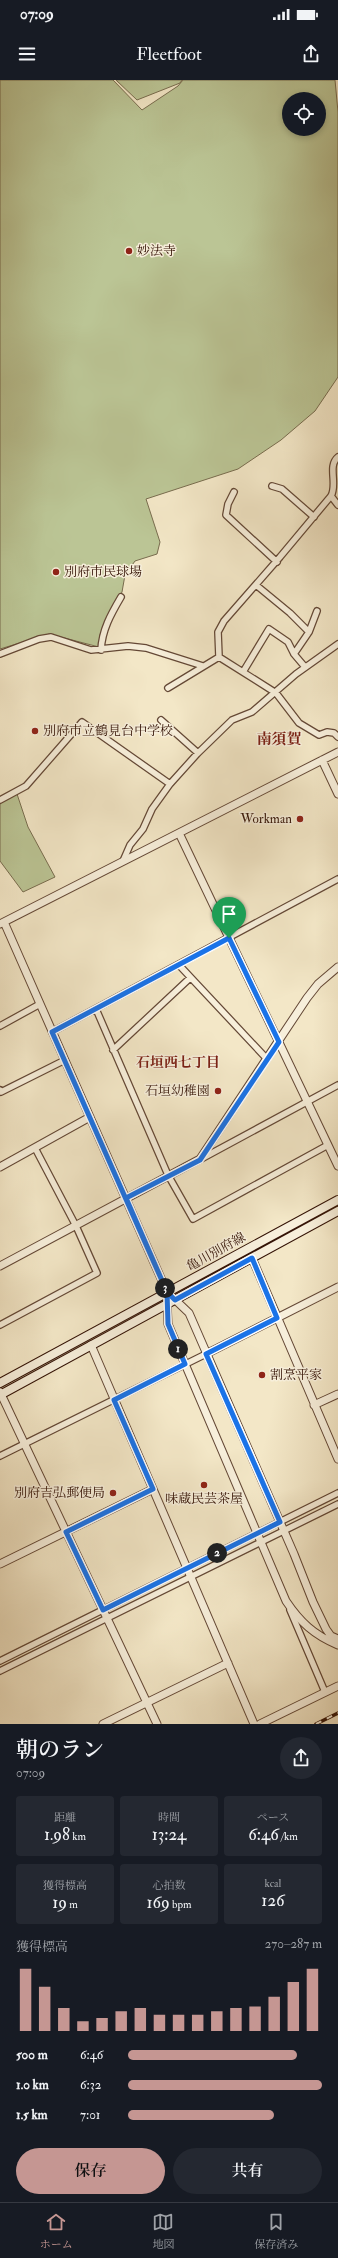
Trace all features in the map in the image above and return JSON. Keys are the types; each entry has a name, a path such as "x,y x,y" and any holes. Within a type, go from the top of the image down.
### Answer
{"main road":[{"name":"亀川別府線","path":"0,1383 338,1200"},
{"name":"亀川別府線","path":"0,1393 338,1211"}],"street":[{"path":"219,657 218,632 224,621 331,496 335,489 333,473 335,459 338,457"},
{"path":"272,486 282,488 314,516"},
{"path":"234,492 228,504 226,515 276,562"},
{"path":"331,496 338,505"},
{"path":"256,585 290,613 309,632"},
{"path":"101,650 102,637 110,616 122,597"},
{"path":"294,654 309,632 317,611"},
{"path":"243,672 269,630 288,642 294,654 305,667"},
{"path":"0,654 39,639 52,638 91,650 128,646 146,648 203,666"},
{"path":"123,861 130,845 143,830 152,809 170,784 198,753 232,720 252,712 305,667 338,644"},
{"path":"168,688 219,657"},
{"path":"219,657 276,693 299,723 318,735 327,732 334,733 338,737"},
{"path":"161,720 198,753"},
{"path":"0,800 26,786 82,722 170,784"},
{"path":"325,1692 168,1324 171,1302 167,1292 40,1004 2,923 338,752"},
{"path":"322,760 338,794"},
{"path":"180,833 338,1166"},
{"path":"52,1032 338,879"},
{"path":"179,965 267,1059"},
{"path":"200,1160 318,984 338,967"},
{"path":"113,1050 190,978"},
{"path":"0,1026 40,1004"},
{"path":"96,1008 168,1175 193,1219 328,1145"},
{"path":"0,1090 1,1092 65,1060"},
{"path":"0,1266 338,1085"},
{"path":"0,1167 90,1117"},
{"path":"0,1325 97,1273 76,1226 35,1148"},
{"path":"252,1258 338,1459"},
{"path":"0,1456 338,1288"},
{"path":"171,1302 189,1313 284,1531 313,1602 326,1629 331,1636 338,1639"},
{"path":"91,1345 254,1724"},
{"path":"0,1393 158,1724"},
{"path":"314,1405 338,1394"},
{"path":"0,1564 153,1489"},
{"path":"0,1661 338,1493"},
{"path":"0,1671 338,1504"},
{"path":"286,1600 299,1620 314,1634 338,1646"},
{"path":"103,1724 228,1663"},
{"path":"260,1724 338,1686"}],"green space":[{"path":"0,80 113,80 142,110 178,86 183,80 335,80 338,112 338,377 315,411 281,440 238,469 146,499 160,542 157,554 135,561 125,575 122,592 100,635 99,647 49,634 0,649"},
{"path":"116,80 182,80 180,83 137,100"},
{"path":"17,794 28,827 55,877 23,892 0,861 0,801"}],"railway":[{"path":"316,1724 338,1713"}],"place":[{"name":"妙法寺","path":"129,251"},
{"name":"別府市民球場","path":"56,572"},
{"name":"別府市立鶴見台中学校","path":"35,731"},
{"name":"Workman","path":"300,819"},
{"name":"石垣幼稚園","path":"218,1091"},
{"name":"割烹平家","path":"262,1375"},
{"name":"味蔵民芸茶屋","path":"204,1485"},
{"name":"別府吉弘郵便局","path":"113,1493"}],"district":[{"name":"南須賀","path":"279,739"},
{"name":"石垣西七丁目","path":"178,1062"}],"route":[{"path":"229,938 52,1032 167,1292 175,1300 252,1258 277,1318 206,1354 280,1522 103,1610 66,1532 153,1489 114,1400 185,1364 168,1324 167,1292 126,1198 168,1175 200,1160 279,1042 229,938"}]}
